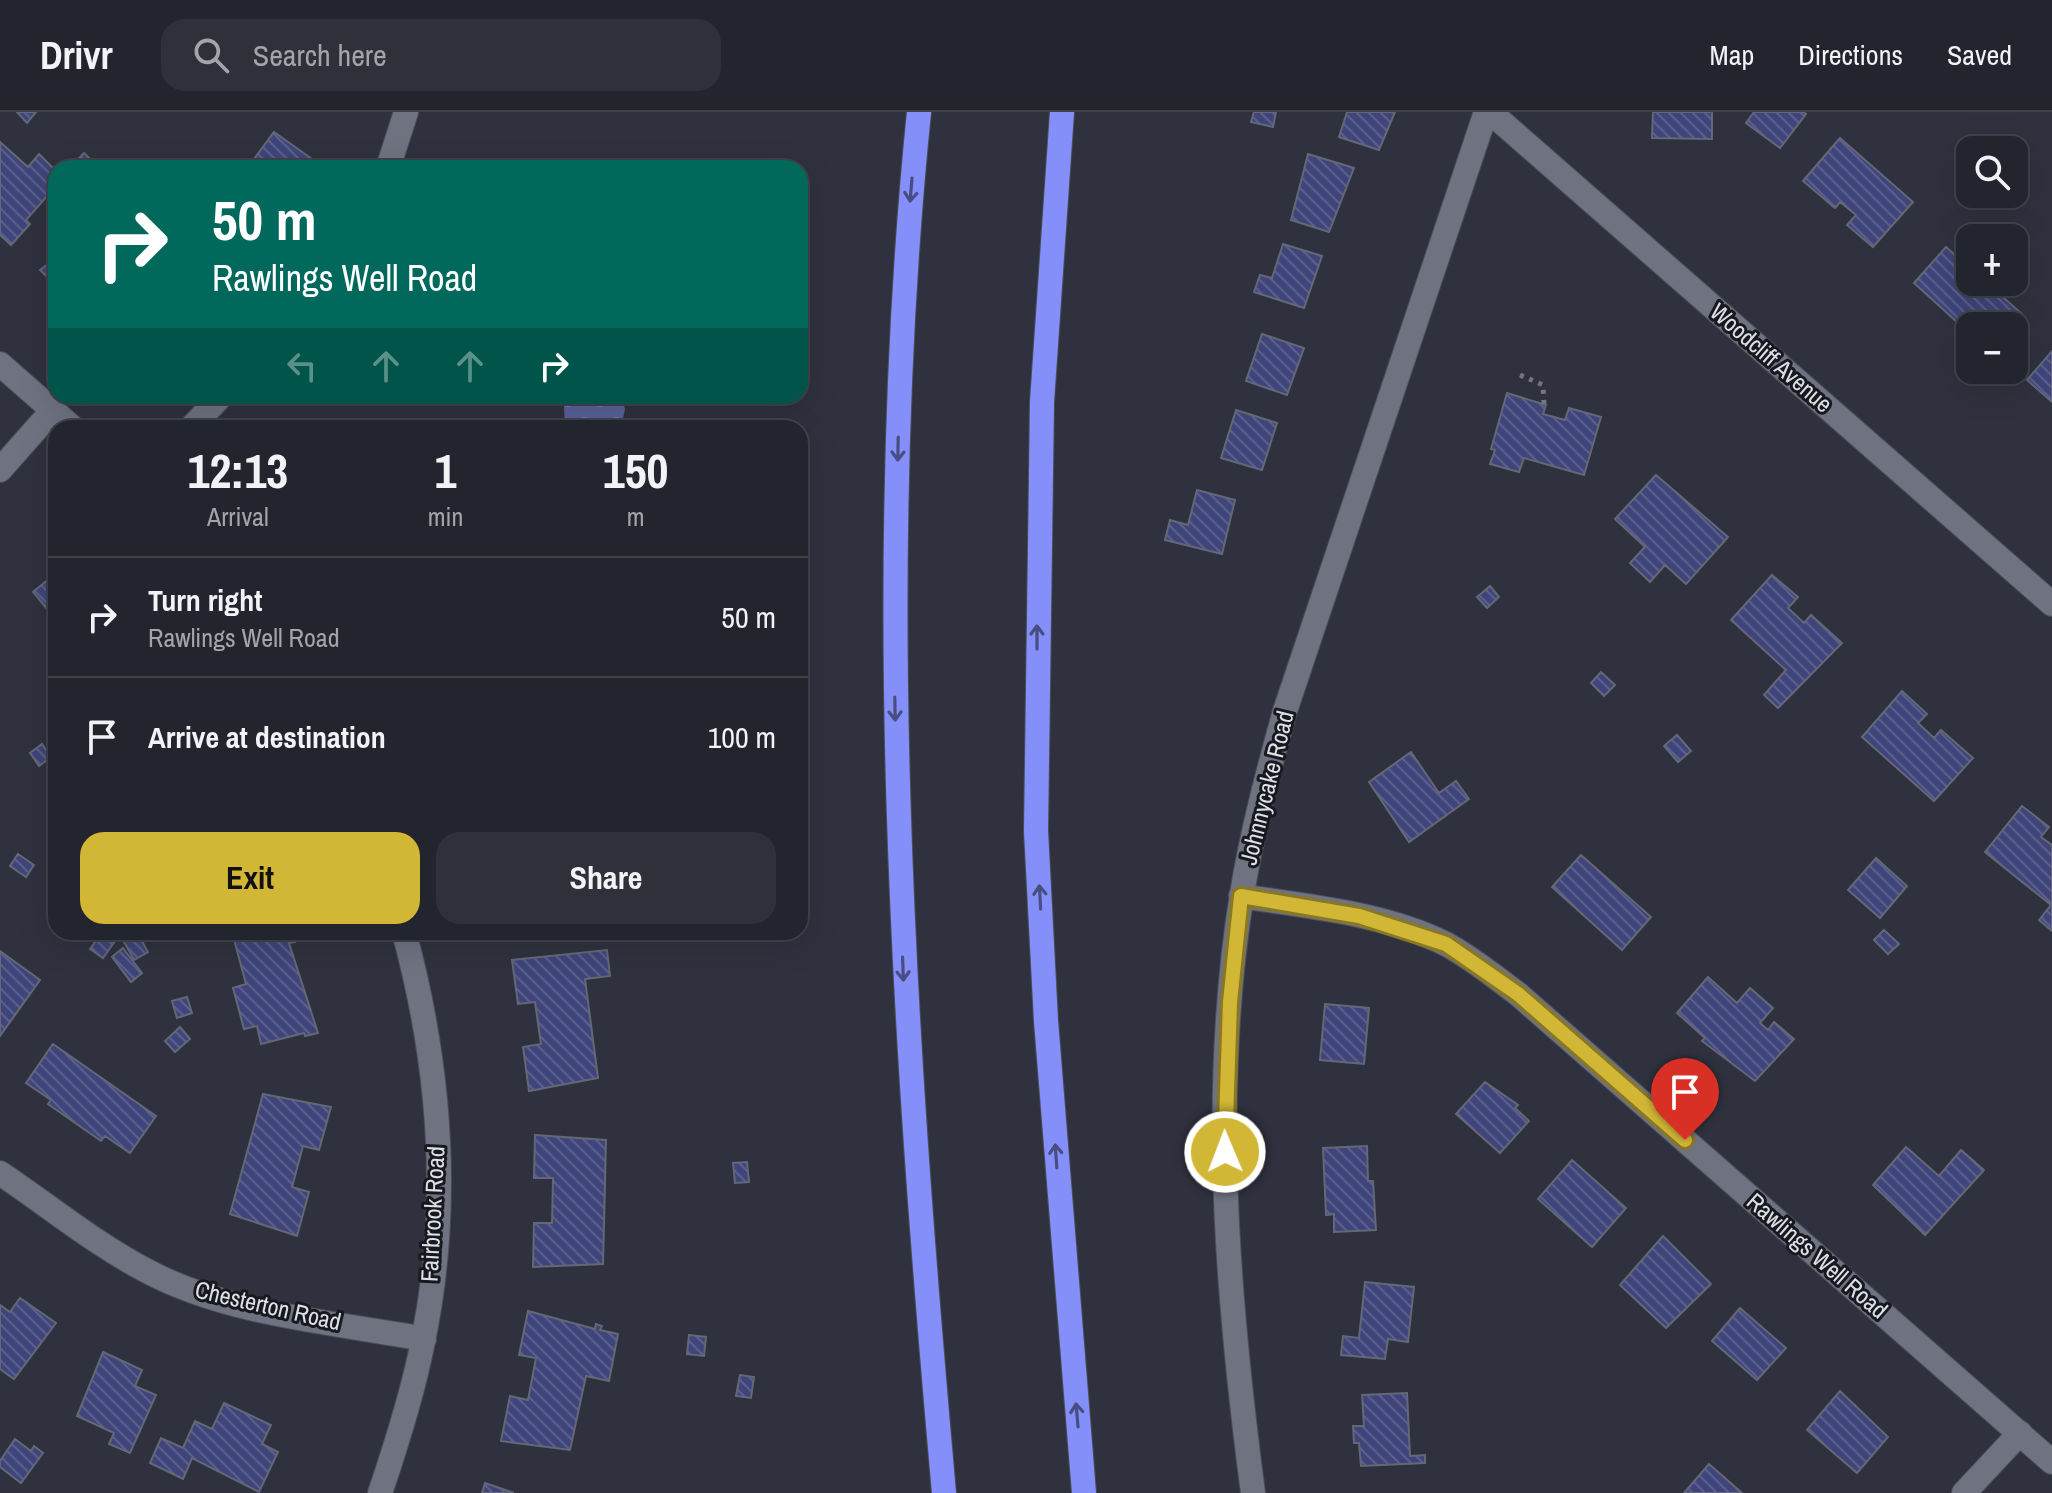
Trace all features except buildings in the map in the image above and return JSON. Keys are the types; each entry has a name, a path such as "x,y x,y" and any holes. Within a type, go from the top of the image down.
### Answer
{"highway":[{"path":"919,112 899,395 894,640 905,1023 944,1493"},
{"path":"1062,112 1042,402 1036,831 1047,1036 1084,1493"}],"street":[{"path":"391,160 406,112"},
{"name":"Woodcliff Avenue","path":"1488,112 2052,604"},
{"name":"Johnnycake Road","path":"1253,1493 1243,1416 1226,1204 1225,1087 1241,896 1259,803 1285,711 1488,112"},
{"path":"0,364 64,420"},
{"path":"198,420 214,404"},
{"path":"0,470 53,410"},
{"name":"Rawlings Well Road","path":"1241,896 1359,916 1404,928 1446,944 1484,969 1530,1004 2052,1462"},
{"name":"Fairbrook Road","path":"380,1493 424,1339 438,1212 437,1100 422,997 406,940"},
{"name":"Chesterton Road","path":"0,1173 147,1271 197,1292 248,1306 424,1339"},
{"path":"1964,1493 2020,1433"}],"path":[{"path":"1520,375 1543,385 1544,404"}],"water":[{"path":"623,404 625,409 623,420 565,420 564,406"}],"route":[{"path":"1225,1152 1230,1002 1241,896 1359,916 1446,944 1518,994 1685,1140"}]}
